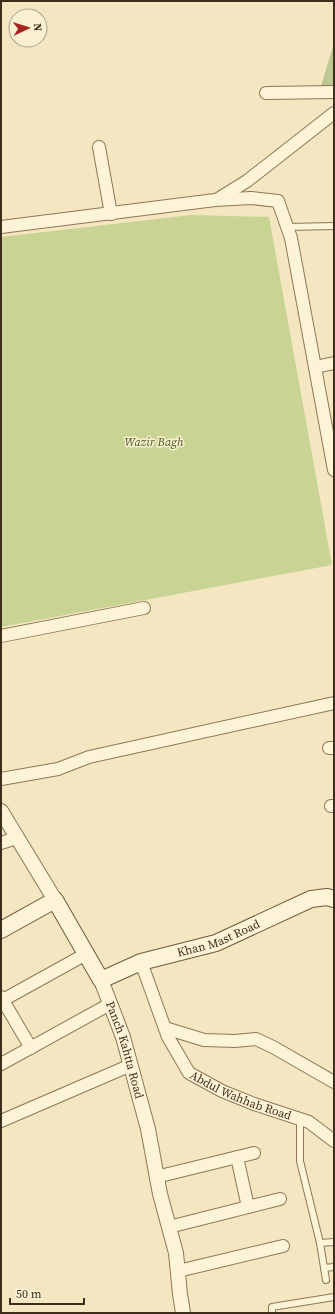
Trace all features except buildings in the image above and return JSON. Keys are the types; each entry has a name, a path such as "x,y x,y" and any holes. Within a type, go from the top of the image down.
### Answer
{"main road":[{"name":"Khan Mast Road","path":"101,980 141,962 216,943 311,899 327,897 334,899"},
{"path":"1,930 55,900"},
{"name":"Panch Kahtta Road","path":"55,900 101,980"}],"street":[{"path":"266,93 334,92"},
{"path":"215,200 247,181 334,113"},
{"path":"98,146 111,214"},
{"path":"1,227 215,200 252,198 278,201 291,238 334,470"},
{"path":"315,367 334,363"},
{"path":"1,636 144,608"},
{"path":"1,779 58,769 89,757 334,703"},
{"name":"Panch Kahtta Road","path":"1,811 55,900"},
{"path":"1,843 16,838"},
{"path":"31,1048 2,999 86,954"},
{"name":"Abdul Wahhab Road","path":"141,962 168,1037 189,1073 222,1091 254,1104 309,1122 334,1141"},
{"name":"Panch Kahtta Road","path":"101,980 123,1037 148,1130 160,1194 176,1253 183,1313"},
{"path":"1,1064 110,1004"},
{"path":"165,1028 204,1040 235,1041 256,1039 273,1047 334,1082"},
{"path":"1,1121 130,1065"},
{"path":"156,1176 254,1153"},
{"path":"237,1158 248,1207"},
{"path":"169,1227 280,1199"},
{"path":"178,1271 283,1246"}],"lane":[{"path":"288,227 334,226"},
{"path":"300,1119 300,1161 320,1244 326,1280"},
{"path":"320,1244 334,1242"},
{"path":"324,1268 334,1268"},
{"path":"272,1313 272,1307 334,1297"}],"green space":[{"path":"334,43 334,87 321,86"},
{"name":"Wazir Bagh","path":"191,215 269,217 332,565 1,627 1,237"}]}
